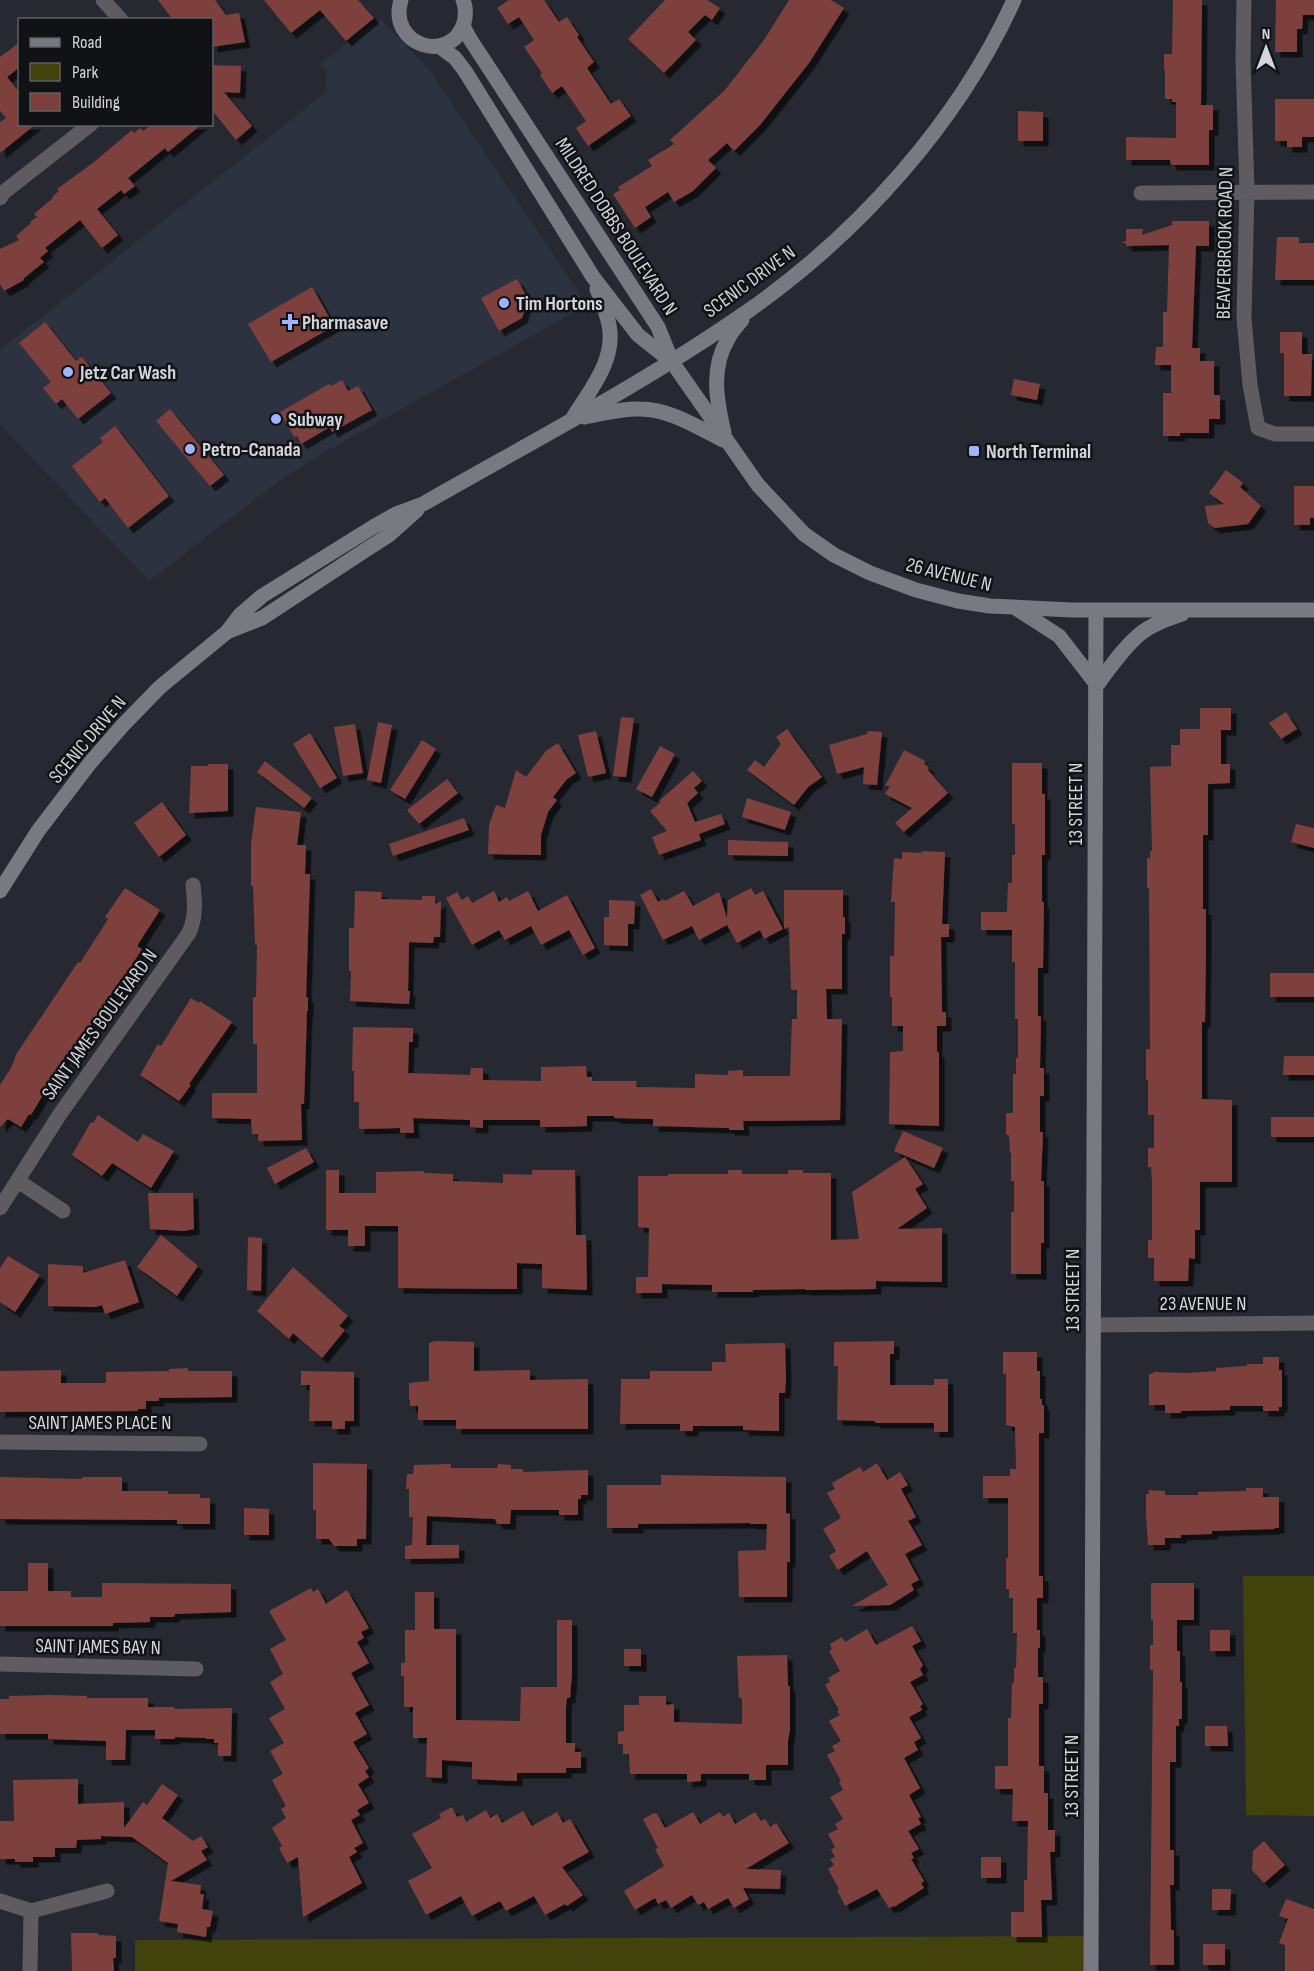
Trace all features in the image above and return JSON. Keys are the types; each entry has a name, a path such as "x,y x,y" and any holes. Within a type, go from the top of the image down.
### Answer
{"main road":[{"path":"401,0 399,15 404,31 416,42 424,45 439,46 449,42 458,35 464,14"},
{"name":"SCENIC DRIVE N","path":"0,891 38,831 123,724 160,687 227,632 240,615 262,596 373,526 423,504 672,362 749,310 818,256 854,222 936,132 999,34 1014,0"},
{"name":"MILDRED DOBBS BOULEVARD N","path":"464,14 470,39 658,327 672,362"},
{"name":"MILDRED DOBBS BOULEVARD N","path":"439,46 455,58 465,70 593,278 638,335 672,362"},
{"path":"573,419 602,369 609,348 609,325 593,278"},
{"path":"726,441 717,398 718,367 727,340 749,310"},
{"name":"26 AVENUE N","path":"672,362 758,485 780,510 804,534 834,555 870,573 916,590 958,601 990,606 1096,610 1314,610"},
{"path":"573,419 638,409 652,410 672,414 726,441"},
{"path":"1015,608 1059,636 1097,685 1131,642 1141,633 1159,622 1192,610"},
{"name":"13 STREET N","path":"1091,1971 1096,610"}],"street":[{"path":"103,0 119,18"},
{"path":"464,14 473,0"},
{"name":"BEAVERBROOK ROAD N","path":"1244,0 1243,60 1247,191 1244,318 1250,385 1258,428 1275,434 1314,434"},
{"path":"0,198 4,192 88,126"},
{"path":"1141,193 1314,192"},
{"name":"SAINT JAMES BOULEVARD N","path":"0,1208 60,1114 189,933 194,922 193,885"},
{"path":"18,1181 63,1211"},
{"name":"23 AVENUE N","path":"1093,1324 1314,1323"},
{"name":"SAINT JAMES PLACE N","path":"0,1442 200,1444"},
{"name":"SAINT JAMES BAY N","path":"0,1664 196,1669"},
{"path":"0,1901 31,1911 107,1891"},
{"path":"30,1971 31,1911"}],"shaded area":[{"path":"380,19 428,68 587,305 325,452 275,484 149,581 0,424 0,350 326,92 327,73 320,64"}],"green space":[{"path":"1243,1576 1314,1576 1314,1816 1246,1815"},
{"path":"1091,1936 1091,1971 135,1971 135,1940"}],"building":[{"path":"158,0 215,0 226,15 239,13 245,42 213,47 213,18 172,18"},
{"path":"264,0 358,0 374,18 346,41 320,10 291,33"},
{"path":"509,0 544,0 559,22 567,17 594,62 587,68 611,104 619,99 631,116 588,146 576,128 586,121 562,86 552,93 540,75 542,73 524,47 534,40 519,17 508,24 497,8"},
{"path":"665,0 707,0 720,8 712,20 705,15 688,32 696,40 664,73 628,39"},
{"path":"789,0 831,0 844,8 809,63 760,125 734,151 727,143 708,160 716,168 693,191 674,202 668,192 645,207 651,217 635,228 613,194 620,190 618,187 652,166 648,160 674,144 670,140 724,91 764,40"},
{"path":"1173,0 1202,0 1201,105 1213,105 1213,130 1209,130 1209,165 1171,165 1170,160 1126,160 1126,137 1176,138 1176,102 1172,102 1172,99 1165,99 1164,70 1164,54 1172,54"},
{"path":"1276,0 1314,0 1314,15 1303,15 1302,29 1297,29 1297,52 1275,52"},
{"path":"18,44 18,69 7,77 18,91 18,126 34,126 0,153 0,122 6,118 0,111 0,57"},
{"path":"213,65 241,66 240,93 224,92 252,126 236,140 213,111"},
{"path":"1275,99 1314,99 1314,137 1302,137 1302,147 1287,147 1287,141 1275,141"},
{"path":"1018,111 1043,112 1043,141 1018,141"},
{"path":"149,126 200,126 168,152 165,148 128,178 135,186 124,194 121,190 97,209 118,235 102,248 80,220 45,248 48,251 40,258 44,262 24,280 4,291 0,284 0,249 19,240 16,236 37,217 34,214 53,198 59,191 57,189 132,130 134,133 140,128 143,131"},
{"path":"1172,221 1209,221 1209,246 1196,246 1192,348 1200,348 1200,361 1214,361 1214,395 1220,395 1220,419 1209,419 1209,433 1180,433 1180,436 1163,436 1163,393 1171,393 1171,365 1155,365 1156,347 1163,347 1163,312 1167,312 1169,245 1126,246 1126,243 1121,243 1126,241 1126,229 1143,229 1142,235 1172,225"},
{"path":"1277,237 1299,237 1299,243 1314,243 1314,280 1275,280"},
{"path":"517,279 528,299 522,318 499,331 481,298"},
{"path":"312,287 334,326 271,362 248,324"},
{"name":"Jetz Car Wash","path":"45,322 76,361 82,357 111,393 78,419 62,399 56,404 43,388 51,382 19,343"},
{"path":"1280,332 1302,332 1302,354 1312,354 1311,396 1284,396 1284,353 1280,353"},
{"path":"1014,379 1040,384 1037,400 1011,395"},
{"path":"342,380 348,391 358,386 372,410 332,432 330,427 301,444 297,436 294,437 280,412 329,384 331,386"},
{"path":"170,409 224,475 210,486 156,421"},
{"path":"115,426 169,496 128,528 105,498 100,502 72,466 103,442 100,438"},
{"path":"1226,470 1243,483 1240,487 1261,506 1248,524 1215,528 1208,523 1205,506 1224,504 1209,493"},
{"path":"1294,486 1314,486 1314,518 1310,518 1310,525 1294,525"},
{"path":"1200,708 1231,708 1231,730 1221,730 1221,764 1230,764 1230,783 1208,784 1208,835 1203,835 1203,909 1206,909 1206,949 1205,1022 1202,1022 1202,1099 1232,1100 1232,1182 1200,1182 1200,1230 1195,1230 1195,1259 1189,1258 1188,1281 1154,1281 1154,1258 1148,1258 1148,1240 1152,1240 1152,1182 1151,1167 1148,1167 1148,1148 1154,1148 1154,1115 1148,1115 1148,1080 1146,1080 1146,1049 1150,1049 1147,858 1150,858 1150,851 1152,851 1150,767 1171,766 1171,745 1180,745 1180,729 1200,729"},
{"path":"1286,712 1297,729 1281,739 1269,723"},
{"path":"621,717 634,718 626,777 613,776"},
{"path":"378,722 392,725 381,783 367,780"},
{"path":"355,724 363,773 343,776 334,727"},
{"path":"787,729 822,777 808,787 794,805 747,770 755,760 764,767 781,744 776,737"},
{"path":"596,731 606,773 588,777 578,735"},
{"path":"868,731 882,732 877,785 863,784 864,767 837,774 829,745 867,734"},
{"path":"310,733 337,778 320,788 293,744"},
{"path":"422,740 436,749 405,799 390,790"},
{"path":"558,743 576,773 567,779 553,797 557,800 548,812 541,835 541,855 488,854 489,825 496,805 505,808 516,770 526,777 546,751"},
{"path":"660,746 675,754 652,797 636,789"},
{"path":"904,750 925,761 924,764 929,767 928,770 948,793 904,832 895,823 912,808 885,794 890,786 885,786"},
{"path":"265,761 312,798 304,808 257,772"},
{"path":"1012,763 1042,763 1042,794 1045,794 1045,855 1042,855 1043,968 1038,968 1038,1016 1041,1016 1040,1068 1044,1068 1044,1096 1040,1096 1040,1132 1043,1132 1041,1181 1044,1181 1044,1243 1041,1243 1041,1274 1011,1274 1011,1212 1014,1212 1014,1181 1011,1181 1011,1153 1009,1135 1006,1135 1006,1113 1013,1113 1013,1074 1016,1074 1016,1058 1018,1058 1018,1019 1015,1019 1015,962 1012,962 1012,930 981,930 981,912 1007,912 1008,883 1012,883 1012,855 1015,855 1015,824 1012,824"},
{"path":"208,764 228,764 228,811 189,813 191,766 208,766"},
{"path":"693,771 702,781 694,788 698,793 687,803 695,822 721,814 725,824 699,834 701,840 659,855 652,837 667,831 650,811"},
{"path":"447,779 458,793 419,824 407,810"},
{"path":"747,798 791,812 785,830 742,817"},
{"path":"162,802 186,835 159,857 134,823"},
{"path":"256,807 301,812 297,845 306,845 305,874 310,874 306,997 308,997 308,1011 304,1104 301,1104 302,1140 258,1141 258,1134 252,1134 251,1119 212,1118 212,1093 257,1093 257,1044 253,1044 253,997 256,997 257,945 255,945 253,886 251,886 251,844"},
{"path":"464,818 469,830 393,856 389,844"},
{"path":"1296,824 1314,828 1314,848 1291,842"},
{"path":"728,840 788,842 788,856 728,855"},
{"path":"920,851 945,852 942,924 949,924 949,937 941,937 942,1012 946,1012 946,1026 937,1026 939,1126 889,1124 890,1052 903,1051 903,1026 892,1026 892,997 890,997 890,956 894,956 895,902 891,902 894,858 902,859 902,852 923,853"},
{"path":"125,888 160,910 137,946 142,949 124,981 121,979 81,1040 79,1039 69,1051 31,1115 29,1114 21,1127 8,1119 0,1127 0,1085 17,1053 78,962 80,963 108,919 105,917"},
{"path":"751,888 755,895 763,891 783,929 764,939 760,930 737,943 727,925 699,940 692,926 663,940 640,895 651,889 658,902 664,899 665,901 684,891 693,906 719,892 727,918 728,900"},
{"path":"784,890 843,890 845,934 842,934 842,989 826,989 827,1019 842,1019 840,1120 743,1121 744,1130 729,1130 729,1128 653,1126 653,1119 614,1118 614,1116 587,1116 587,1126 540,1127 540,1120 483,1120 483,1128 470,1127 470,1120 413,1118 414,1133 400,1133 400,1128 359,1129 359,1102 354,1102 354,1071 352,1071 353,1027 413,1028 413,1042 409,1042 408,1073 470,1075 471,1068 483,1068 483,1080 541,1081 541,1067 586,1066 587,1077 592,1077 592,1081 637,1081 636,1087 695,1088 695,1074 728,1075 728,1071 743,1070 743,1076 790,1076 792,1019 797,1019 797,990 791,990 789,927 784,929"},
{"path":"355,891 382,892 381,899 422,900 422,896 435,896 435,904 441,901 440,937 434,937 433,943 409,942 409,1004 350,1001 349,928 354,928"},
{"path":"494,891 499,902 507,897 509,901 528,891 538,911 567,895 595,948 583,955 569,930 541,945 531,926 505,940 499,930 472,945 446,898 457,892 462,900 468,896 472,903"},
{"path":"609,900 635,901 634,924 628,924 628,946 604,945 604,917 609,917"},
{"path":"1270,973 1314,973 1314,997 1270,997"},
{"path":"191,998 199,1003 200,1001 232,1022 179,1101 140,1075 158,1044 161,1046"},
{"path":"1284,1056 1314,1056 1314,1075 1283,1075"},
{"path":"98,1115 138,1142 143,1134 174,1151 151,1188 112,1163 102,1176 72,1155 91,1122 93,1123"},
{"path":"1271,1117 1314,1117 1314,1137 1271,1137"},
{"path":"903,1131 943,1148 934,1168 894,1151"},
{"path":"306,1148 314,1162 275,1184 267,1168"},
{"path":"905,1157 923,1184 915,1189 927,1208 897,1229 942,1228 942,1282 876,1281 876,1289 753,1290 753,1292 712,1292 712,1285 662,1284 662,1293 636,1293 636,1277 648,1277 649,1228 638,1227 638,1176 728,1174 728,1170 742,1170 742,1174 788,1174 788,1170 803,1170 803,1173 831,1173 831,1240 859,1239 852,1192"},
{"path":"326,1170 339,1170 339,1193 376,1193 376,1172 424,1171 424,1173 453,1174 453,1181 503,1183 503,1174 532,1175 532,1170 575,1170 576,1235 586,1235 587,1290 542,1288 542,1264 517,1263 517,1289 398,1288 398,1226 365,1226 365,1246 348,1246 348,1230 326,1230"},
{"path":"148,1193 193,1193 194,1229 184,1231 150,1229"},
{"path":"161,1235 198,1266 177,1296 137,1267"},
{"path":"248,1237 262,1238 261,1291 247,1290"},
{"path":"8,1256 40,1275 15,1312 0,1302 0,1268"},
{"path":"125,1260 139,1302 105,1314 102,1305 96,1307 48,1306 48,1264 83,1266 83,1273"},
{"path":"293,1267 348,1316 339,1326 345,1330 322,1358 293,1333 289,1339 257,1311"},
{"path":"435,1341 474,1342 474,1371 530,1370 530,1380 588,1379 588,1429 456,1429 456,1420 418,1420 418,1406 410,1406 409,1383 429,1381 429,1343"},
{"path":"894,1341 894,1354 890,1354 890,1385 934,1385 934,1379 948,1379 948,1432 934,1432 934,1423 875,1423 875,1421 837,1420 838,1366 834,1366 834,1342"},
{"path":"785,1343 786,1379 785,1393 779,1393 779,1431 743,1430 743,1426 693,1426 693,1431 680,1431 680,1424 620,1424 621,1379 650,1379 650,1371 712,1371 712,1362 726,1362 725,1344"},
{"path":"1003,1352 1037,1352 1040,1399 1044,1405 1044,1433 1039,1433 1039,1576 1043,1576 1043,1598 1037,1598 1037,1630 1040,1630 1038,1677 1043,1677 1043,1704 1039,1704 1039,1766 1044,1766 1044,1793 1048,1793 1048,1830 1055,1830 1055,1852 1050,1852 1052,1900 1041,1900 1042,1937 1011,1937 1011,1912 1024,1912 1028,1821 1012,1821 1013,1789 995,1789 995,1766 1008,1766 1008,1718 1011,1718 1017,1633 1013,1633 1013,1598 1009,1598 1009,1589 1006,1589 1008,1498 983,1498 983,1476 1010,1476 1010,1469 1016,1469 1015,1427 1006,1425 1006,1374 1003,1374"},
{"path":"1263,1357 1279,1357 1279,1370 1282,1370 1282,1407 1279,1407 1279,1411 1263,1411 1263,1406 1230,1406 1230,1410 1165,1413 1165,1405 1149,1405 1149,1374 1153,1372 1216,1371 1216,1368 1263,1364"},
{"path":"188,1368 188,1371 232,1371 232,1397 159,1398 159,1401 146,1401 146,1409 138,1409 138,1411 0,1412 0,1371 61,1370 61,1383 106,1383 106,1372 169,1371 169,1369"},
{"path":"301,1371 354,1372 354,1421 345,1421 345,1429 332,1429 332,1421 309,1421 310,1385 301,1385"},
{"path":"313,1463 367,1464 366,1539 357,1539 357,1546 334,1546 329,1539 316,1539 316,1510 313,1510"},
{"path":"877,1463 887,1480 900,1472 908,1485 901,1489 916,1517 908,1521 922,1545 905,1554 919,1580 911,1584 914,1590 890,1605 852,1606 888,1585 867,1551 838,1570 829,1556 836,1551 823,1529 841,1518 827,1493 835,1489 832,1483 860,1467 863,1472"},
{"path":"451,1464 451,1468 497,1468 498,1464 511,1465 511,1469 523,1469 523,1472 588,1470 588,1495 581,1495 581,1499 578,1499 578,1515 559,1515 559,1510 511,1510 510,1524 497,1524 495,1519 427,1516 426,1545 459,1545 459,1558 405,1559 405,1546 412,1545 413,1517 409,1517 407,1474 413,1474 414,1465"},
{"path":"661,1475 786,1477 786,1513 790,1514 787,1597 739,1597 738,1551 766,1550 767,1524 638,1524 638,1528 607,1528 607,1485 661,1485"},
{"path":"0,1477 82,1479 82,1477 122,1477 122,1491 200,1494 200,1498 210,1498 210,1524 177,1524 177,1520 0,1519"},
{"path":"1246,1488 1263,1488 1263,1497 1279,1497 1279,1528 1181,1535 1181,1538 1165,1538 1165,1545 1148,1545 1146,1494 1149,1494 1148,1490 1165,1491 1165,1495 1198,1495 1198,1492 1246,1491"},
{"path":"244,1508 269,1509 269,1535 244,1535"},
{"path":"28,1563 48,1563 48,1591 71,1591 71,1597 102,1597 102,1583 231,1584 231,1612 175,1614 174,1617 150,1617 150,1622 113,1623 113,1626 0,1626 0,1591 28,1591"},
{"path":"1151,1583 1194,1583 1194,1620 1177,1620 1177,1651 1180,1651 1180,1682 1182,1682 1182,1719 1179,1719 1179,1726 1176,1726 1176,1762 1170,1762 1170,1850 1174,1850 1174,1885 1170,1885 1174,1965 1150,1965 1153,1670 1150,1670 1150,1645 1153,1645"},
{"path":"311,1588 313,1592 318,1589 326,1604 347,1590 369,1628 361,1632 364,1638 357,1642 369,1663 351,1673 369,1705 355,1713 367,1734 353,1742 369,1768 365,1771 369,1777 358,1784 369,1803 357,1810 360,1815 351,1820 363,1843 354,1848 357,1852 349,1857 362,1883 303,1917 298,1857 287,1863 279,1848 282,1846 272,1828 286,1818 281,1809 286,1806 272,1780 283,1774 270,1751 284,1743 269,1718 285,1709 270,1682 283,1674 270,1649 286,1640 269,1611"},
{"path":"415,1592 434,1592 434,1629 456,1629 456,1720 520,1721 521,1687 557,1687 557,1620 572,1620 572,1674 570,1698 567,1698 566,1706 566,1743 575,1743 575,1752 581,1752 581,1768 566,1768 566,1773 517,1773 517,1781 472,1779 472,1762 442,1760 442,1778 426,1777 427,1738 413,1738 413,1707 404,1707 404,1676 401,1676 401,1663 405,1663 405,1630 415,1630"},
{"path":"912,1626 921,1641 912,1646 923,1665 920,1669 923,1675 910,1682 923,1704 920,1706 922,1710 909,1717 921,1738 914,1742 918,1750 904,1758 920,1788 909,1795 921,1817 918,1818 921,1824 908,1831 919,1849 911,1853 914,1858 911,1859 924,1881 921,1883 924,1888 894,1907 889,1908 877,1889 845,1906 828,1869 834,1865 830,1859 835,1857 831,1850 835,1847 828,1834 838,1829 835,1824 843,1819 830,1797 843,1790 839,1782 841,1781 827,1755 835,1751 832,1746 841,1741 829,1721 840,1715 825,1685 830,1682 828,1678 840,1671 829,1651 832,1649 830,1644 842,1637 845,1642 867,1629 876,1645"},
{"path":"1210,1630 1230,1630 1230,1651 1210,1651"},
{"path":"624,1649 641,1649 641,1666 624,1666"},
{"path":"787,1655 788,1686 790,1686 788,1765 766,1765 766,1780 749,1780 749,1774 701,1774 701,1781 687,1782 687,1774 630,1774 629,1754 623,1754 623,1744 618,1744 618,1732 624,1731 624,1705 639,1705 639,1696 666,1696 666,1705 674,1704 674,1722 742,1724 742,1698 739,1698 737,1656"},
{"path":"9,1696 87,1696 87,1698 148,1698 148,1707 174,1707 175,1709 232,1708 231,1756 218,1756 218,1743 214,1743 214,1739 175,1737 175,1739 155,1739 155,1730 126,1730 125,1760 106,1760 106,1741 48,1739 48,1734 0,1734 0,1699 9,1699"},
{"path":"1205,1726 1227,1726 1228,1746 1205,1746"},
{"path":"78,1779 78,1804 124,1802 124,1828 143,1802 147,1805 162,1784 178,1795 162,1818 193,1841 201,1836 208,1847 201,1851 207,1860 171,1881 201,1885 200,1894 204,1894 202,1909 213,1911 206,1937 177,1932 178,1924 159,1921 168,1863 132,1837 101,1836 101,1839 77,1840 76,1848 55,1848 55,1857 33,1857 33,1862 0,1859 0,1821 14,1821 13,1780"},
{"path":"452,1807 457,1817 463,1815 466,1822 486,1810 490,1818 497,1814 502,1823 523,1811 532,1826 557,1812 563,1823 570,1819 589,1852 562,1867 583,1895 567,1906 565,1904 545,1915 534,1896 506,1911 500,1901 472,1916 461,1896 426,1915 408,1881 432,1868 412,1834 441,1818 439,1814"},
{"path":"693,1812 700,1824 720,1812 723,1817 729,1813 735,1824 755,1812 761,1821 765,1819 770,1827 776,1823 789,1843 746,1869 781,1870 780,1889 743,1888 749,1899 734,1908 728,1898 708,1909 704,1902 698,1905 692,1895 671,1908 666,1900 658,1904 655,1898 635,1910 624,1891 664,1866 655,1849 658,1848 643,1819 654,1813 657,1814 665,1828"},
{"path":"1264,1841 1285,1865 1264,1883 1252,1870 1253,1851"},
{"path":"981,1857 1001,1857 1001,1878 981,1878"},
{"path":"1212,1889 1231,1889 1230,1910 1212,1910"},
{"path":"1286,1899 1314,1909 1314,1971 1285,1971 1285,1945 1279,1943 1288,1919 1279,1916"},
{"path":"71,1933 116,1936 114,1971 72,1971"},
{"path":"1203,1944 1225,1944 1225,1965 1203,1965"}],"place":[{"name":"Tim Hortons","path":"504,303"},
{"name":"Pharmasave","path":"290,322"},
{"name":"Jetz Car Wash","path":"68,372"},
{"name":"Subway","path":"276,419"},
{"name":"Petro-Canada","path":"190,449"},
{"name":"North Terminal","path":"974,451"}]}
